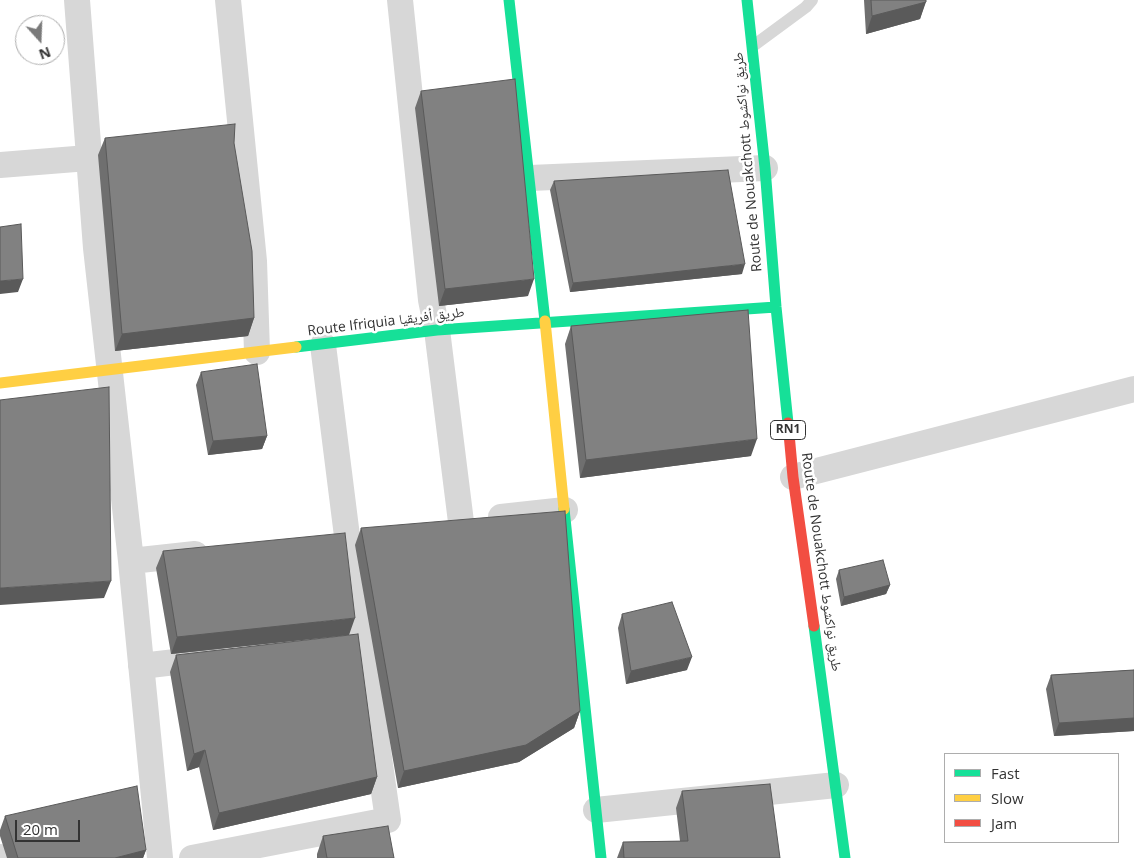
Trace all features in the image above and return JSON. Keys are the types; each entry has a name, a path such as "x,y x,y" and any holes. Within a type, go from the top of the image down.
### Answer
{"main road":[{"path":"509,0 530,178 601,858"},
{"name":"Route de Nouakchott طريق نواكشوط","path":"748,0 793,477 845,858"},
{"name":"Route Ifriquia طريق أفريقيا","path":"0,383 437,330 776,307"}],"street":[{"path":"77,0 96,248 131,561 160,858"},
{"path":"228,0 254,261 258,352"},
{"path":"400,0 431,300 437,330 451,523 564,510"},
{"path":"0,165 88,158"},
{"path":"530,178 765,168"},
{"path":"192,858 310,847 388,820 353,643 346,536 324,345"},
{"path":"793,477 1134,389"},
{"path":"131,561 219,551"},
{"path":"141,666 238,655"},
{"path":"596,810 836,785"},
{"path":"126,796 154,790"}],"lane":[{"path":"752,46 806,7 812,0"}],"building":[{"path":"871,0 926,0 926,2 872,16"},
{"path":"515,79 534,279 445,289 421,91"},
{"path":"235,124 234,143 252,251 254,318 122,334 105,138"},
{"path":"728,170 745,264 573,283 554,181"},
{"path":"21,224 23,279 0,281 0,227"},
{"path":"748,310 757,439 586,460 571,326"},
{"path":"257,364 267,436 213,441 201,372"},
{"path":"109,387 111,581 0,588 0,400"},
{"path":"565,511 580,711 526,745 404,771 361,528"},
{"path":"345,533 355,618 177,637 163,551"},
{"path":"883,560 890,585 844,597 839,570"},
{"path":"672,602 692,657 631,671 622,614"},
{"path":"358,634 377,777 219,813 205,750 194,754 176,655"},
{"path":"1134,670 1134,718 1059,723 1051,675"},
{"path":"770,784 780,858 624,858 623,842 688,841 682,791"},
{"path":"137,786 146,850 115,858 18,858 5,816"},
{"path":"388,826 394,858 327,858 323,836"}],"traffic: fast":[{"path":"509,0 545,321"},
{"path":"747,0 765,168 776,307 788,423"},
{"path":"296,347 437,330 776,307"},
{"path":"564,509 601,858"},
{"path":"814,626 845,858"}],"traffic: slow":[{"path":"545,321 564,509"},
{"path":"0,383 296,347"}],"traffic: jam":[{"path":"788,423 793,477 814,626"}]}
